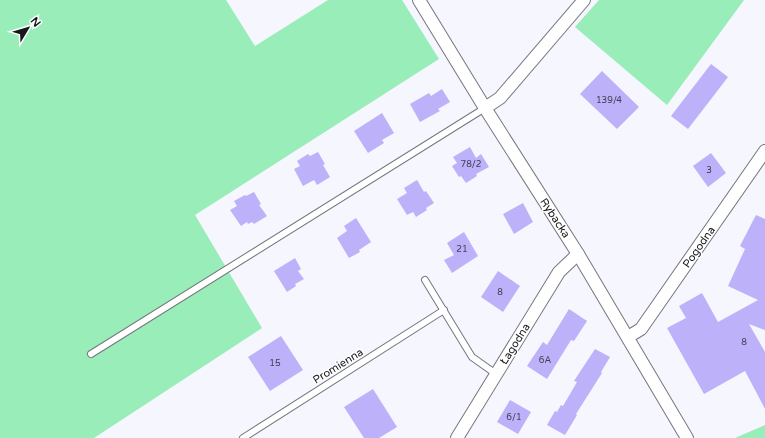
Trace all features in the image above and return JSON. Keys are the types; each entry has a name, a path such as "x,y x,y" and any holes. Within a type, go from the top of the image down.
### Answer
{"street":[{"name":"Rybacka","path":"419,0 485,108 578,254 688,438"},
{"path":"485,108 500,98 584,0"},
{"name":"Pogodna","path":"628,337 641,329 765,152"},
{"name":"Łagodna","path":"458,438 560,272 578,254"}],"lane":[{"path":"91,354 485,108"},
{"path":"425,280 472,358 496,374"},
{"name":"Promienna","path":"243,438 444,310"}],"green space":[{"path":"0,0 226,0 255,46 328,0 402,0 439,59 195,215 262,328 94,438 0,438"},
{"path":"599,0 744,0 667,105 575,27"},
{"path":"765,425 765,438 735,438"}],"building":[{"path":"711,64 728,77 688,129 671,116"},
{"path":"602,71 639,107 617,129 580,94"},
{"path":"442,89 450,102 438,109 440,111 420,122 410,104 429,93 431,96"},
{"path":"382,113 394,133 382,140 384,143 368,153 354,131"},
{"path":"470,147 476,158 481,154 489,167 476,174 477,176 466,183 461,176 459,177 452,166 457,163 453,157"},
{"path":"318,152 330,177 317,185 314,180 303,186 294,169 300,166 297,161 308,154 310,156"},
{"path":"711,153 726,173 708,187 693,166"},
{"path":"417,180 424,192 426,191 434,203 426,208 427,210 416,217 413,212 407,215 397,199 407,193 404,188"},
{"path":"254,192 261,204 259,205 267,216 254,224 252,222 248,224 247,222 241,226 230,210 237,206 234,201"},
{"path":"523,203 533,222 514,234 503,214"},
{"path":"756,215 765,219 765,330 749,324 765,352 765,409 745,371 704,394 667,328 686,318 679,306 702,293 718,322 758,300 728,286 745,249 740,246"},
{"path":"356,218 371,242 359,250 360,252 349,258 337,238 347,231 344,226"},
{"path":"464,232 478,256 452,273 444,260 454,255 447,243"},
{"path":"295,258 301,269 298,271 304,279 295,284 296,286 287,292 274,271"},
{"path":"498,271 520,286 503,312 481,297"},
{"path":"569,309 587,321 574,341 571,340 547,379 527,366 543,342 547,345"},
{"path":"281,336 303,370 270,391 248,357"},
{"path":"595,349 610,357 565,435 547,425 555,411 557,412 561,405 563,406 577,382 574,381"},
{"path":"373,389 397,427 379,438 364,438 344,407"},
{"path":"510,400 531,412 518,434 497,422"}]}
